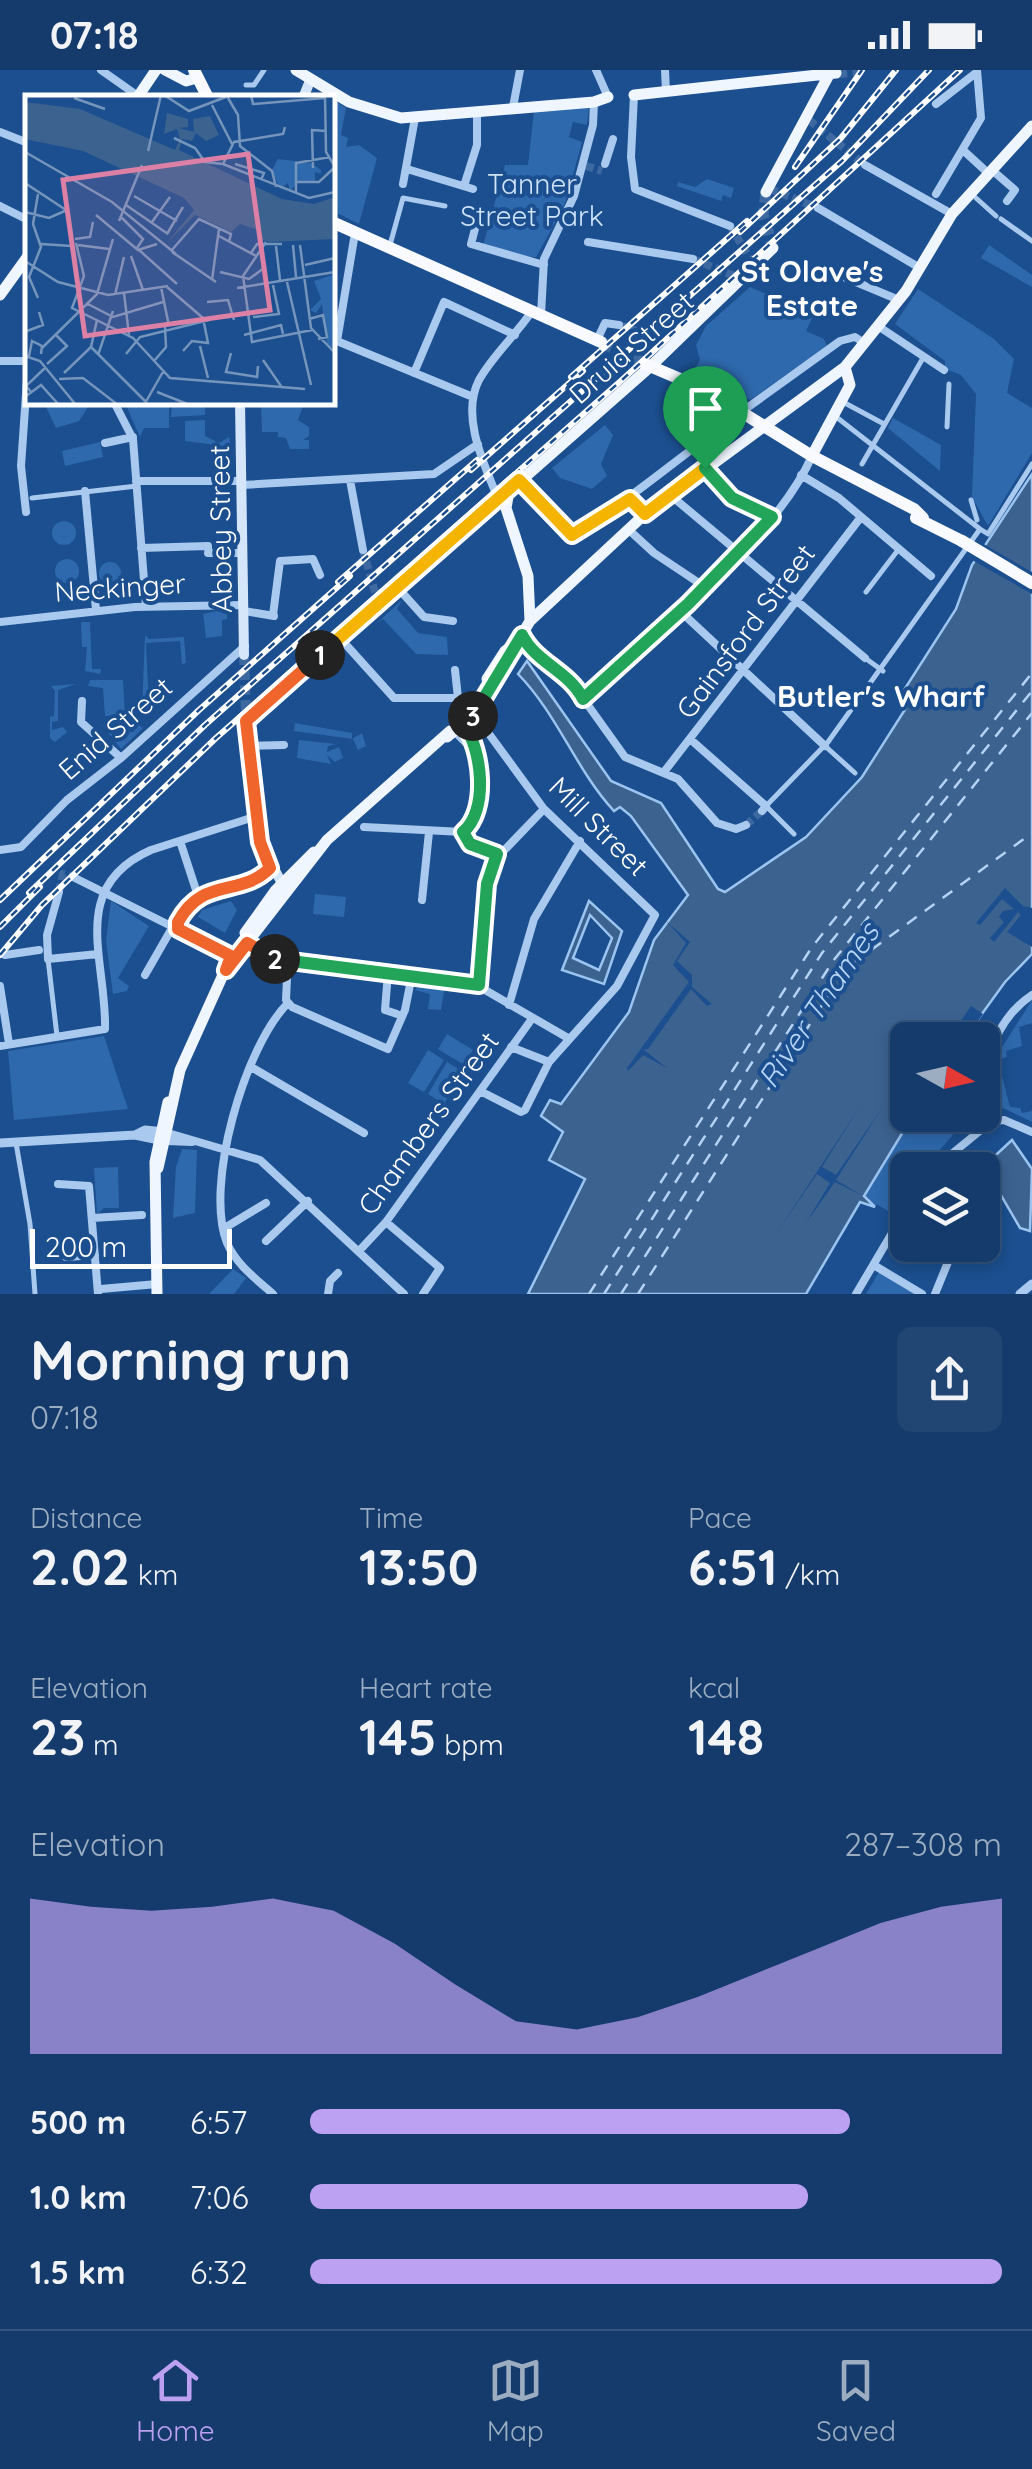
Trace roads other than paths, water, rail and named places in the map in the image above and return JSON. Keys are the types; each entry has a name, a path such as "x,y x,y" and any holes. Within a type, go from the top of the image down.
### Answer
{"highway":[{"path":"335,223 599,341"},
{"path":"648,365 767,424 1032,583"}],"main road":[{"path":"139,95 156,70"},
{"path":"166,70 186,81 195,74"},
{"path":"296,70 381,115 415,118 594,102 608,97"},
{"path":"634,95 832,72"},
{"path":"768,189 832,72"},
{"path":"159,1291 158,1168 163,1136 187,1050 231,956 288,883 361,806 457,731 466,705 530,621 669,494 841,371 899,300 952,214 1032,126"},
{"name":"Druid Street","path":"503,498 773,248"},
{"path":"0,295 25,260"},
{"path":"813,453 851,381 841,371"},
{"name":"Abbey Street","path":"240,405 244,650"},
{"path":"503,498 528,576 530,621"},
{"path":"246,718 256,816 269,864 288,883"},
{"path":"226,970 288,883"}],"street":[{"path":"101,70 135,95"},
{"path":"246,85 254,84 264,70"},
{"path":"514,108 520,70"},
{"path":"596,70 608,97"},
{"path":"665,70 666,92"},
{"path":"936,104 977,71"},
{"path":"936,194 981,118 977,71"},
{"path":"634,95 634,189 730,226"},
{"path":"246,718 378,601 503,498 478,444 472,397 484,373 536,313 544,265 584,165 594,102"},
{"path":"407,169 469,188 477,145 477,111"},
{"path":"403,184 415,118"},
{"path":"0,132 25,143"},
{"path":"604,168 613,139"},
{"path":"964,151 1015,190 1007,201"},
{"path":"865,164 952,214"},
{"path":"389,248 403,198 445,206"},
{"path":"976,198 1032,241"},
{"path":"0,206 25,218"},
{"path":"818,208 920,268"},
{"path":"476,226 471,244 544,265"},
{"path":"355,233 335,340 472,397"},
{"path":"588,242 694,259"},
{"path":"826,270 899,300"},
{"path":"414,373 444,302 515,335"},
{"path":"599,341 605,323 619,326"},
{"path":"878,326 944,370"},
{"path":"519,480 572,535 630,499 643,482 840,340 855,337 864,344"},
{"path":"862,464 923,358"},
{"path":"0,361 25,363"},
{"path":"947,428 949,384"},
{"path":"843,395 884,424"},
{"path":"25,405 21,466 26,512"},
{"path":"115,405 133,441 146,606"},
{"path":"832,414 976,526"},
{"path":"105,443 133,441 147,445"},
{"path":"32,498 137,484 350,480 437,473 478,444"},
{"path":"583,699 646,639 650,630 656,630 680,610 739,553 772,517 813,453"},
{"path":"764,809 825,746 883,671 976,526 1032,464"},
{"path":"705,468 732,498 772,517"},
{"path":"801,475 861,517 931,576"},
{"path":"350,480 363,550"},
{"path":"85,491 96,610"},
{"path":"669,494 883,671"},
{"path":"630,499 645,514"},
{"path":"971,500 976,526"},
{"path":"976,526 980,511"},
{"name":"Gainsford Street","path":"664,772 861,517"},
{"path":"629,530 654,553 705,587"},
{"path":"141,548 208,546 208,551 243,553"},
{"path":"866,592 898,550"},
{"name":"Neckinger","path":"0,622 146,606 244,608 274,615 279,597 280,560 313,559 320,575"},
{"path":"398,588 424,617 453,621"},
{"path":"680,610 855,773"},
{"path":"340,638 394,698 466,705 455,670"},
{"path":"520,638 570,680 625,757 664,772 689,790 713,820 732,828 746,825"},
{"name":"Enid Street","path":"0,850 18,848 89,780 121,758 244,650"},
{"path":"82,701 81,722 121,758"},
{"name":"Mill Street","path":"466,705 544,808 655,915 618,986 589,1022 568,1038"},
{"path":"457,731 476,752 478,796 474,818 463,832"},
{"path":"690,739 794,834"},
{"path":"248,746 284,745"},
{"path":"479,985 487,884 497,854 544,808"},
{"path":"0,986 5,1045 105,1029 97,912 104,892 135,857 256,816"},
{"path":"364,827 463,832"},
{"path":"422,900 429,832"},
{"path":"463,832 470,844 497,854"},
{"path":"180,841 198,896"},
{"path":"509,1005 534,919 580,842"},
{"path":"144,975 189,902 261,878 269,864"},
{"path":"73,877 231,956"},
{"path":"57,1038 44,952 59,892"},
{"path":"247,943 266,957 286,962 479,985 531,1020 568,1038 549,1062 521,1112 480,1091"},
{"path":"5,955 98,954"},
{"path":"388,973 384,1010 397,1014"},
{"path":"288,1003 388,1049 401,1021 412,976"},
{"path":"273,1294 234,1255 223,1229 226,1148 251,1067 288,1003 287,978"},
{"path":"1000,1035 1032,994"},
{"name":"Chambers Street","path":"359,1251 386,1222 531,1020"},
{"path":"511,1047 549,1062"},
{"path":"251,1067 364,1133"},
{"path":"1000,1120 1032,1132"},
{"path":"953,1152 978,1132"},
{"path":"0,1143 134,1134 226,1148 260,1160 404,1294"},
{"path":"16,1143 30,1224 35,1294"},
{"path":"58,1184 88,1184 99,1292 159,1291"},
{"path":"266,1240 308,1201"},
{"path":"223,1229 266,1204"},
{"path":"92,1218 142,1214"},
{"path":"386,1222 440,1268 424,1294"},
{"path":"856,1294 890,1236"},
{"path":"66,1258 95,1256"},
{"path":"935,1294 948,1262"},
{"path":"877,1267 922,1294"},
{"path":"328,1294 330,1281 338,1273"},
{"path":"1020,1294 1032,1284"}],"water":[{"name":"River Thames","path":"1032,474 1032,954 1005,982 976,1022 890,1022 890,1132 903,1132 864,1196 875,1207 860,1202 806,1294 528,1294 585,1179 549,1160 563,1132 541,1116 550,1100 561,1104 629,1012 654,940 688,895 631,816 620,807 614,811 601,795 545,707 518,674 527,661 611,781 661,803 718,889 725,892 806,837 862,777 906,708 897,701 956,609 972,565"},
{"path":"589,901 622,931 604,984 562,970","holes":["590,915 612,938 599,970 573,958"]},
{"path":"1012,1140 1032,1169 1030,1231 1020,1228 1000,1194 999,1152"}],"tunnel":[{"path":"836,73 862,70"},
{"path":"809,120 865,165"},
{"path":"586,166 602,171"},
{"path":"770,189 818,208"},
{"path":"766,192 763,214 773,248"},
{"path":"730,226 754,265"},
{"path":"693,259 739,278"},
{"path":"619,325 668,342"},
{"path":"601,342 645,364"},
{"path":"363,550 377,599"},
{"path":"244,655 246,715"},
{"path":"746,825 762,811"},
{"path":"59,892 63,874 73,877"}],"railway":[{"path":"795,167 862,70"},
{"path":"740,232 841,138 896,70"},
{"path":"29,893 205,725 842,161 929,70"},
{"path":"0,955 42,905 216,738 623,379 960,70"},
{"path":"571,377 747,221"},
{"path":"471,470 583,371"},
{"path":"338,582 477,460"},
{"path":"0,900 199,710 350,576"},
{"path":"0,927 40,887"}],"district":[{"name":"St Olave's Estate","path":"812,288"},
{"name":"Butler's Wharf","path":"881,696"}],"park label":[{"name":"Tanner Street Park","path":"532,199"}]}
